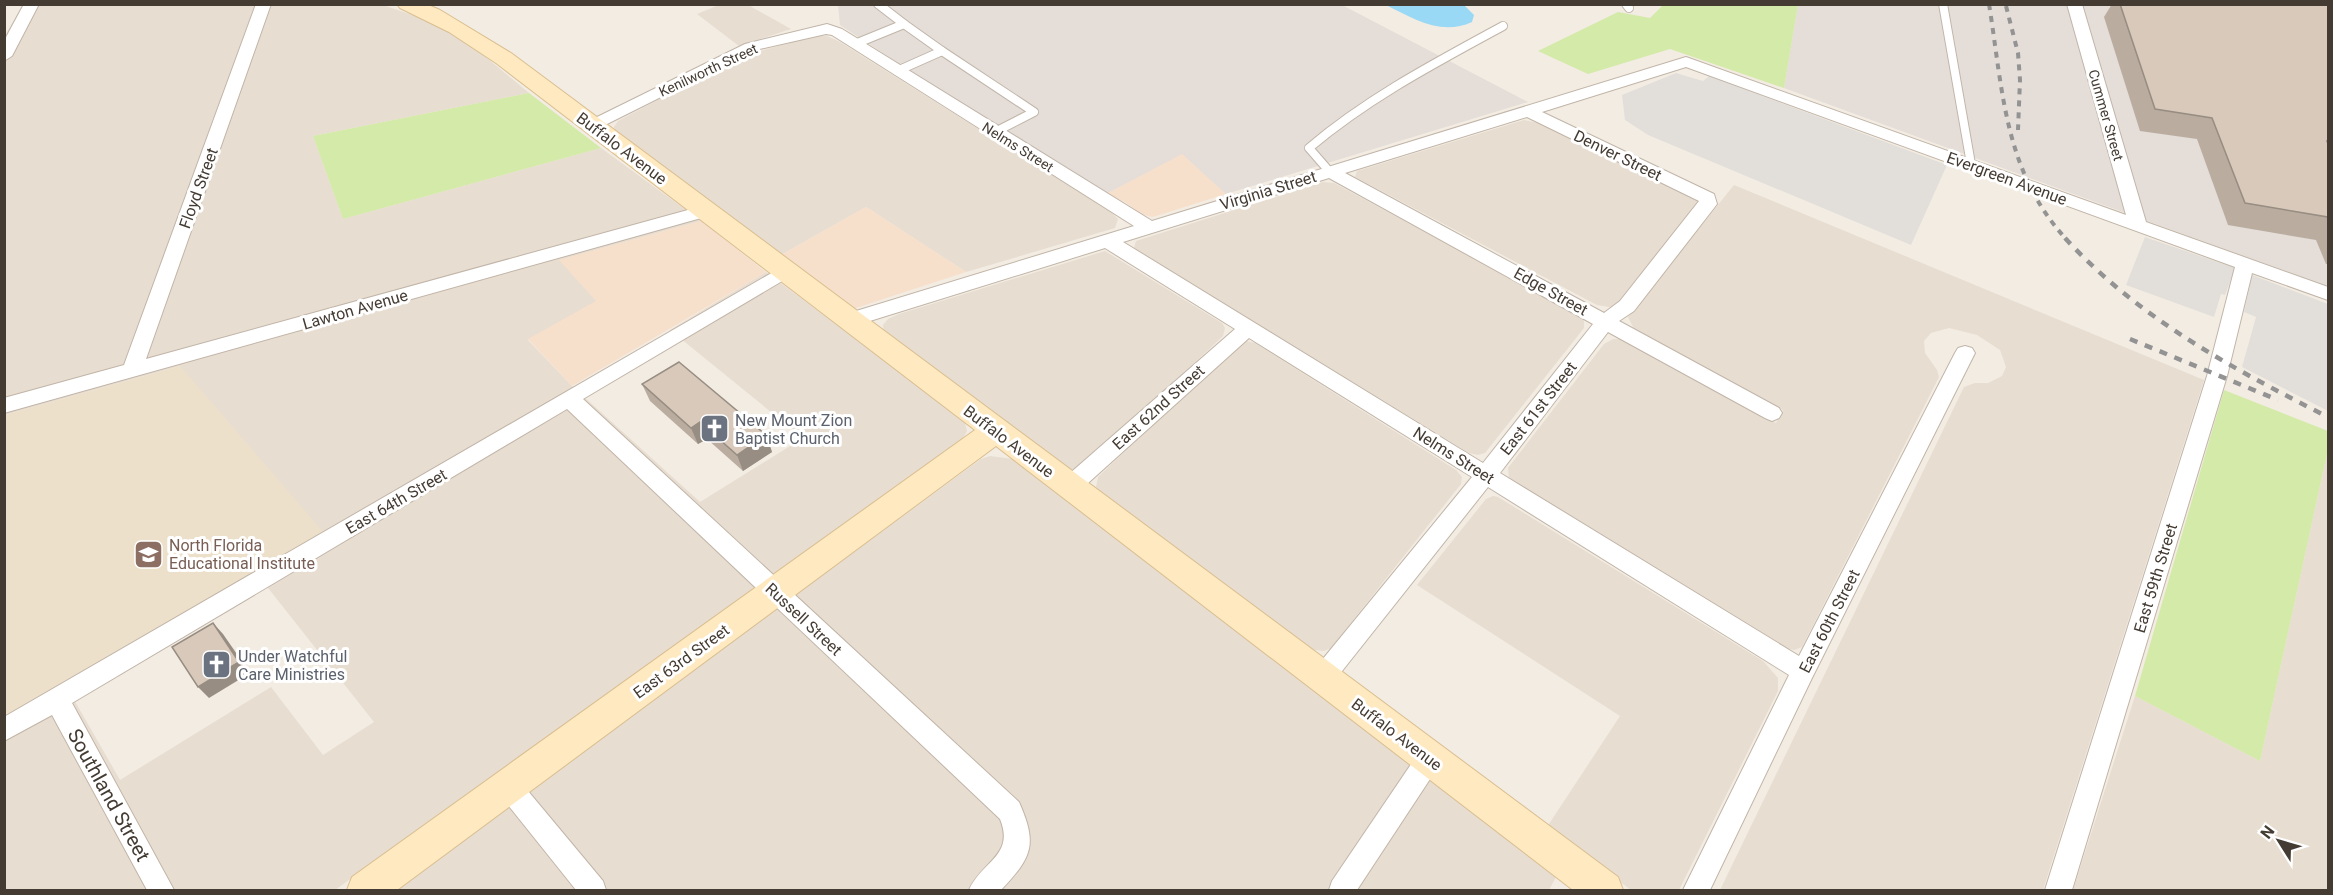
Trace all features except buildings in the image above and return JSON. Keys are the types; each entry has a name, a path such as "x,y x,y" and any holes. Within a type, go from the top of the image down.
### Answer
{"street":[{"path":"4,56 32,4"},
{"name":"Floyd Street","path":"132,371 264,4"},
{"name":"Buffalo Avenue","path":"407,4 449,22 593,125 787,270 1068,487 1605,891"},
{"name":"Cummer Street","path":"2074,4 2138,226"},
{"name":"Kenilworth Street","path":"593,125 750,47 827,29 893,69"},
{"name":"Evergreen Avenue","path":"1686,62 2328,294"},
{"name":"Virginia Street","path":"850,320 1147,226 1686,62"},
{"name":"Nelms Street","path":"893,69 1147,226"},
{"name":"Denver Street","path":"1528,111 1708,198"},
{"name":"Edge Street","path":"1329,171 1772,413"},
{"name":"East 61st Street","path":"1322,678 1486,475 1606,321 1627,306 1708,204 1708,198"},
{"name":"Lawton Avenue","path":"4,406 706,211"},
{"name":"Nelms Street","path":"1106,240 1803,671"},
{"name":"East 59th Street","path":"2059,891 2217,376 2245,264"},
{"name":"East 64th Street","path":"4,730 787,270"},
{"name":"East 62nd Street","path":"1068,487 1248,328"},
{"name":"East 60th Street","path":"1696,891 1803,671 1965,353"},
{"name":"Russell Street","path":"570,399 1011,811 1019,828 1019,849 983,891"},
{"name":"East 63rd Street","path":"366,891 996,431"},
{"name":"Southland Street","path":"57,700 161,891"},
{"path":"1342,891 1429,759"},
{"path":"509,787 593,891"}],"lane":[{"path":"878,4 942,51 1034,112 995,132"},
{"path":"1942,4 1971,164"},
{"path":"855,44 904,24"},
{"path":"1329,171 1309,148 1324,134 1374,99 1503,26"},
{"path":"893,69 942,51"}],"shaded area":[{"path":"721,4 748,5 791,29 739,46 697,14"},
{"path":"23,5 383,5 438,24 476,49 529,93 313,136 343,219 601,148 701,221 560,260 597,301 528,340 572,386 700,502 803,438 670,330 766,272 958,416 965,423 967,431 962,440 335,890 5,890 4,719 65,684 120,780 271,687 323,755 374,722 257,574 180,366 5,415 4,37"},
{"path":"838,5 1342,5 1528,102 1226,194 1182,154 1106,194 1022,144 840,25"},
{"path":"1798,5 2328,5 2328,287 1784,88"},
{"path":"814,36 827,36 840,42 1111,212 1118,219 1115,228 966,272 866,207 781,255 615,134 614,127 618,121 746,55"},
{"path":"1676,73 1703,81 1709,76 1947,165 1911,245 1648,135 1625,120 1622,95"},
{"path":"1524,120 1538,123 1693,195 1698,200 1699,208 1615,308 1597,305 1355,177 1357,171"},
{"path":"1182,153 1226,194 1153,217 1141,214 1125,202 1106,194"},
{"path":"1323,182 1334,183 1581,316 1584,321 1584,328 1485,453 1478,455 1469,453 1134,248 1136,241"},
{"path":"1734,185 2204,380 2043,890 1720,890 1964,387 1975,383 1988,383 2002,376 2006,367 2000,350 1977,335 1949,328 1931,333 1924,341 1925,353 1939,377 1802,647 1794,650 1781,647 1509,479 1508,468 1604,344 1613,339 1621,339 1776,423 1783,410 1635,331 1628,317"},
{"path":"866,207 966,272 853,309 781,255"},
{"path":"701,221 766,272 572,386 528,339 596,301 559,260"},
{"path":"2145,237 2235,268 2225,295 2221,294 2214,317 2126,285"},
{"path":"1105,251 1222,323 1225,328 1223,336 1083,468 1076,471 1062,468 884,333 883,325 888,319 899,314"},
{"path":"2252,275 2328,304 2328,411 2242,367 2256,317 2244,312"},
{"path":"1239,342 1255,343 1456,470 1462,477 1461,484 1331,648 1324,651 1307,649 1102,497 1096,487 1098,477"},
{"name":"North Florida Educational Institute","path":"180,366 325,534 5,719 5,415"},
{"path":"2328,449 2328,890 2073,890 2135,696 2260,761"},
{"path":"990,456 1013,459 1557,875 1549,890 394,890 981,459"},
{"path":"1493,496 1763,661 1778,678 1778,691 1679,890 1631,890 1547,827 1620,716 1417,585 1486,499"}],"green space":[{"path":"1663,5 1798,5 1784,88 1670,49 1588,74 1538,51 1618,12 1650,18"},
{"path":"529,93 601,148 343,219 313,136"},
{"path":"2224,390 2328,431 2328,449 2260,761 2135,696"}],"water":[{"path":"1386,5 1464,5 1474,15 1472,22 1461,26 1439,26 1417,20"}],"railway":[{"path":"1989,4 2003,99 2018,158 2030,187 2046,214 2067,240"},
{"path":"2006,6 2018,53 2020,80 2018,130"},
{"path":"2065,238 2093,267 2124,293 2188,340 2328,417"},
{"path":"2130,339 2278,400"}],"place":[{"name":"New Mount Zion Baptist Church","path":"714,429"},
{"name":"North Florida Educational Institute","path":"148,554"},
{"name":"Under Watchful Care Ministries","path":"217,665"}]}
